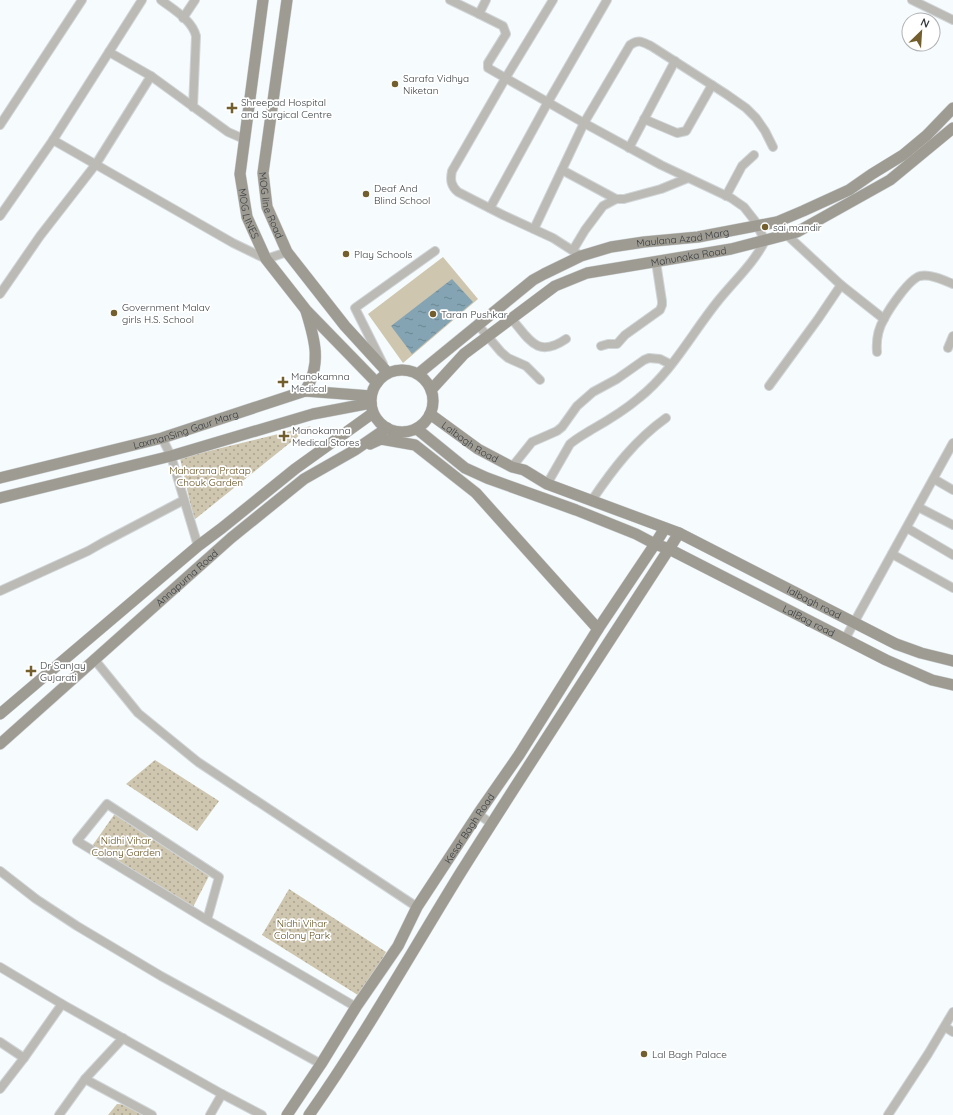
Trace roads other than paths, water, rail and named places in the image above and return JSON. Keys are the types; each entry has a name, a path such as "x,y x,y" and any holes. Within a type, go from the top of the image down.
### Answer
{"main road":[{"name":"MOG LINES","path":"263,0 240,174 246,217 266,259 306,310 377,383"},
{"name":"MOG line Road","path":"287,0 263,173 267,207 287,252 345,326 388,373"},
{"name":"Maulana Azad Marg","path":"418,374 533,280 577,253 644,242 698,237 784,219 850,190 872,174 903,155 927,136 953,108"},
{"name":"Mahunaka Road","path":"431,390 464,354 555,286 586,273 731,249 797,232 890,180 953,128"},
{"path":"305,392 311,383 316,363 312,332 306,310"},
{"path":"398,370 408,370 418,374 426,381 431,390 433,402 430,414 425,422 417,428 407,432 397,432 381,424 372,404 377,383 388,373 398,370"},
{"name":"LaxmanSing Gaur Marg","path":"0,478 162,438 305,392 353,394 372,404"},
{"name":"LaxmanSing Gaur Marg","path":"0,498 171,456 313,414 372,404"},
{"name":"Annapurna Road","path":"0,714 198,546 295,469 372,404"},
{"name":"Lalbagh Road","path":"430,414 478,449 512,467"},
{"name":"Annapurna Road","path":"0,744 217,550 304,479 355,450 387,428"},
{"path":"417,428 465,468 487,478 576,510 636,534 655,544"},
{"path":"355,450 381,439 415,445 476,493 598,629"},
{"path":"512,467 524,470 547,484 665,528"},
{"path":"465,468 476,493"},
{"name":"Kesar Bagh Road","path":"287,1115 356,1007 398,946 417,907 519,755 598,629 665,528"},
{"name":"lalbagh road","path":"665,528 679,533 896,644 921,653 953,661"},
{"name":"Kesar Bagh Road","path":"309,1115 331,1084 492,824 679,533"},
{"name":"LalBag road","path":"655,544 669,549 723,576 886,660 932,680 953,685"}],"street":[{"path":"0,126 82,0"},
{"path":"0,216 53,140 142,0"},
{"path":"161,0 190,22 194,29 196,36 193,107"},
{"path":"183,18 195,0"},
{"path":"450,0 503,26 506,34 488,63 488,68 505,79 630,148 726,196 744,207 757,225 765,241 754,260 718,301 670,364 648,390 639,398 591,431 575,439 570,444 547,484"},
{"path":"479,14 486,0"},
{"path":"553,0 452,171 451,176 453,188 534,229 577,253 595,216 604,206 616,199"},
{"path":"490,208 548,102 607,0"},
{"path":"912,0 953,20"},
{"path":"534,229 584,123 630,45 636,42 640,41 651,46 746,108 756,118 765,131 773,147"},
{"path":"109,52 151,76 228,132 244,139"},
{"path":"630,148 675,61"},
{"path":"0,294 40,236 96,164 151,76"},
{"path":"644,119 677,133 686,131 712,85"},
{"path":"53,140 233,243 266,259 287,252"},
{"path":"726,196 742,166 754,155"},
{"path":"562,170 616,199 624,199 661,189 688,178"},
{"path":"787,235 841,285 884,319"},
{"path":"388,373 355,308 435,251"},
{"path":"601,346 617,344 625,335 660,310 662,301 656,262"},
{"path":"876,352 877,338 884,319 904,289 918,276 931,276 953,284"},
{"path":"769,386 841,285"},
{"path":"511,318 532,343 538,347 544,348 556,346 566,339"},
{"path":"478,325 501,352 508,358 526,366 540,380"},
{"path":"948,348 953,336"},
{"path":"512,467 532,442 557,431 562,427 577,406 592,392 617,379 649,358 660,359 670,364"},
{"path":"592,500 609,475 632,448 649,430 666,418"},
{"path":"162,438 171,456 198,546"},
{"path":"845,639 953,443"},
{"path":"934,479 953,490"},
{"path":"0,591 88,551 184,500"},
{"path":"918,507 953,525"},
{"path":"907,528 953,555"},
{"path":"892,554 953,588"},
{"path":"94,659 138,713 198,762 417,907"},
{"path":"207,920 219,877 107,804 77,841 207,920 356,1007"},
{"path":"478,814 492,824"},
{"path":"0,872 36,899 77,926 161,976 321,1064"},
{"path":"0,967 62,1004 262,1115"},
{"path":"0,1089 62,1004"},
{"path":"888,1115 928,1054 953,1012"},
{"path":"945,1027 953,1032"},
{"path":"59,1115 85,1079 123,1038"},
{"path":"0,1042 24,1058"},
{"path":"85,1079 152,1115"},
{"path":"210,1115 222,1094"}],"water":[{"name":"Taran Pushkar","path":"452,279 473,302 412,354 391,326"}],"place":[{"name":"Sarafa Vidhya Niketan","path":"395,84"},
{"name":"Shreepad Hospital and Surgical Centre","path":"232,108"},
{"name":"Deaf And Blind School","path":"366,194"},
{"name":"sai mandir","path":"765,227"},
{"name":"Play Schools","path":"346,254"},
{"name":"Government Malav girls H.S. School","path":"114,313"},
{"name":"Taran Pushkar","path":"433,314"},
{"name":"Manokamna Medical","path":"283,382"},
{"name":"Manokamna Medical Stores","path":"284,436"},
{"name":"Dr Sanjay Gujarati","path":"31,671"},
{"name":"Lal Bagh Palace","path":"644,1054"}],"park label":[{"name":"Maharana Pratap Chouk Garden","path":"210,476"},
{"name":"Nidhi Vihar Colony Garden","path":"126,846"},
{"name":"Nidhi Vihar Colony Park","path":"302,928"}]}
